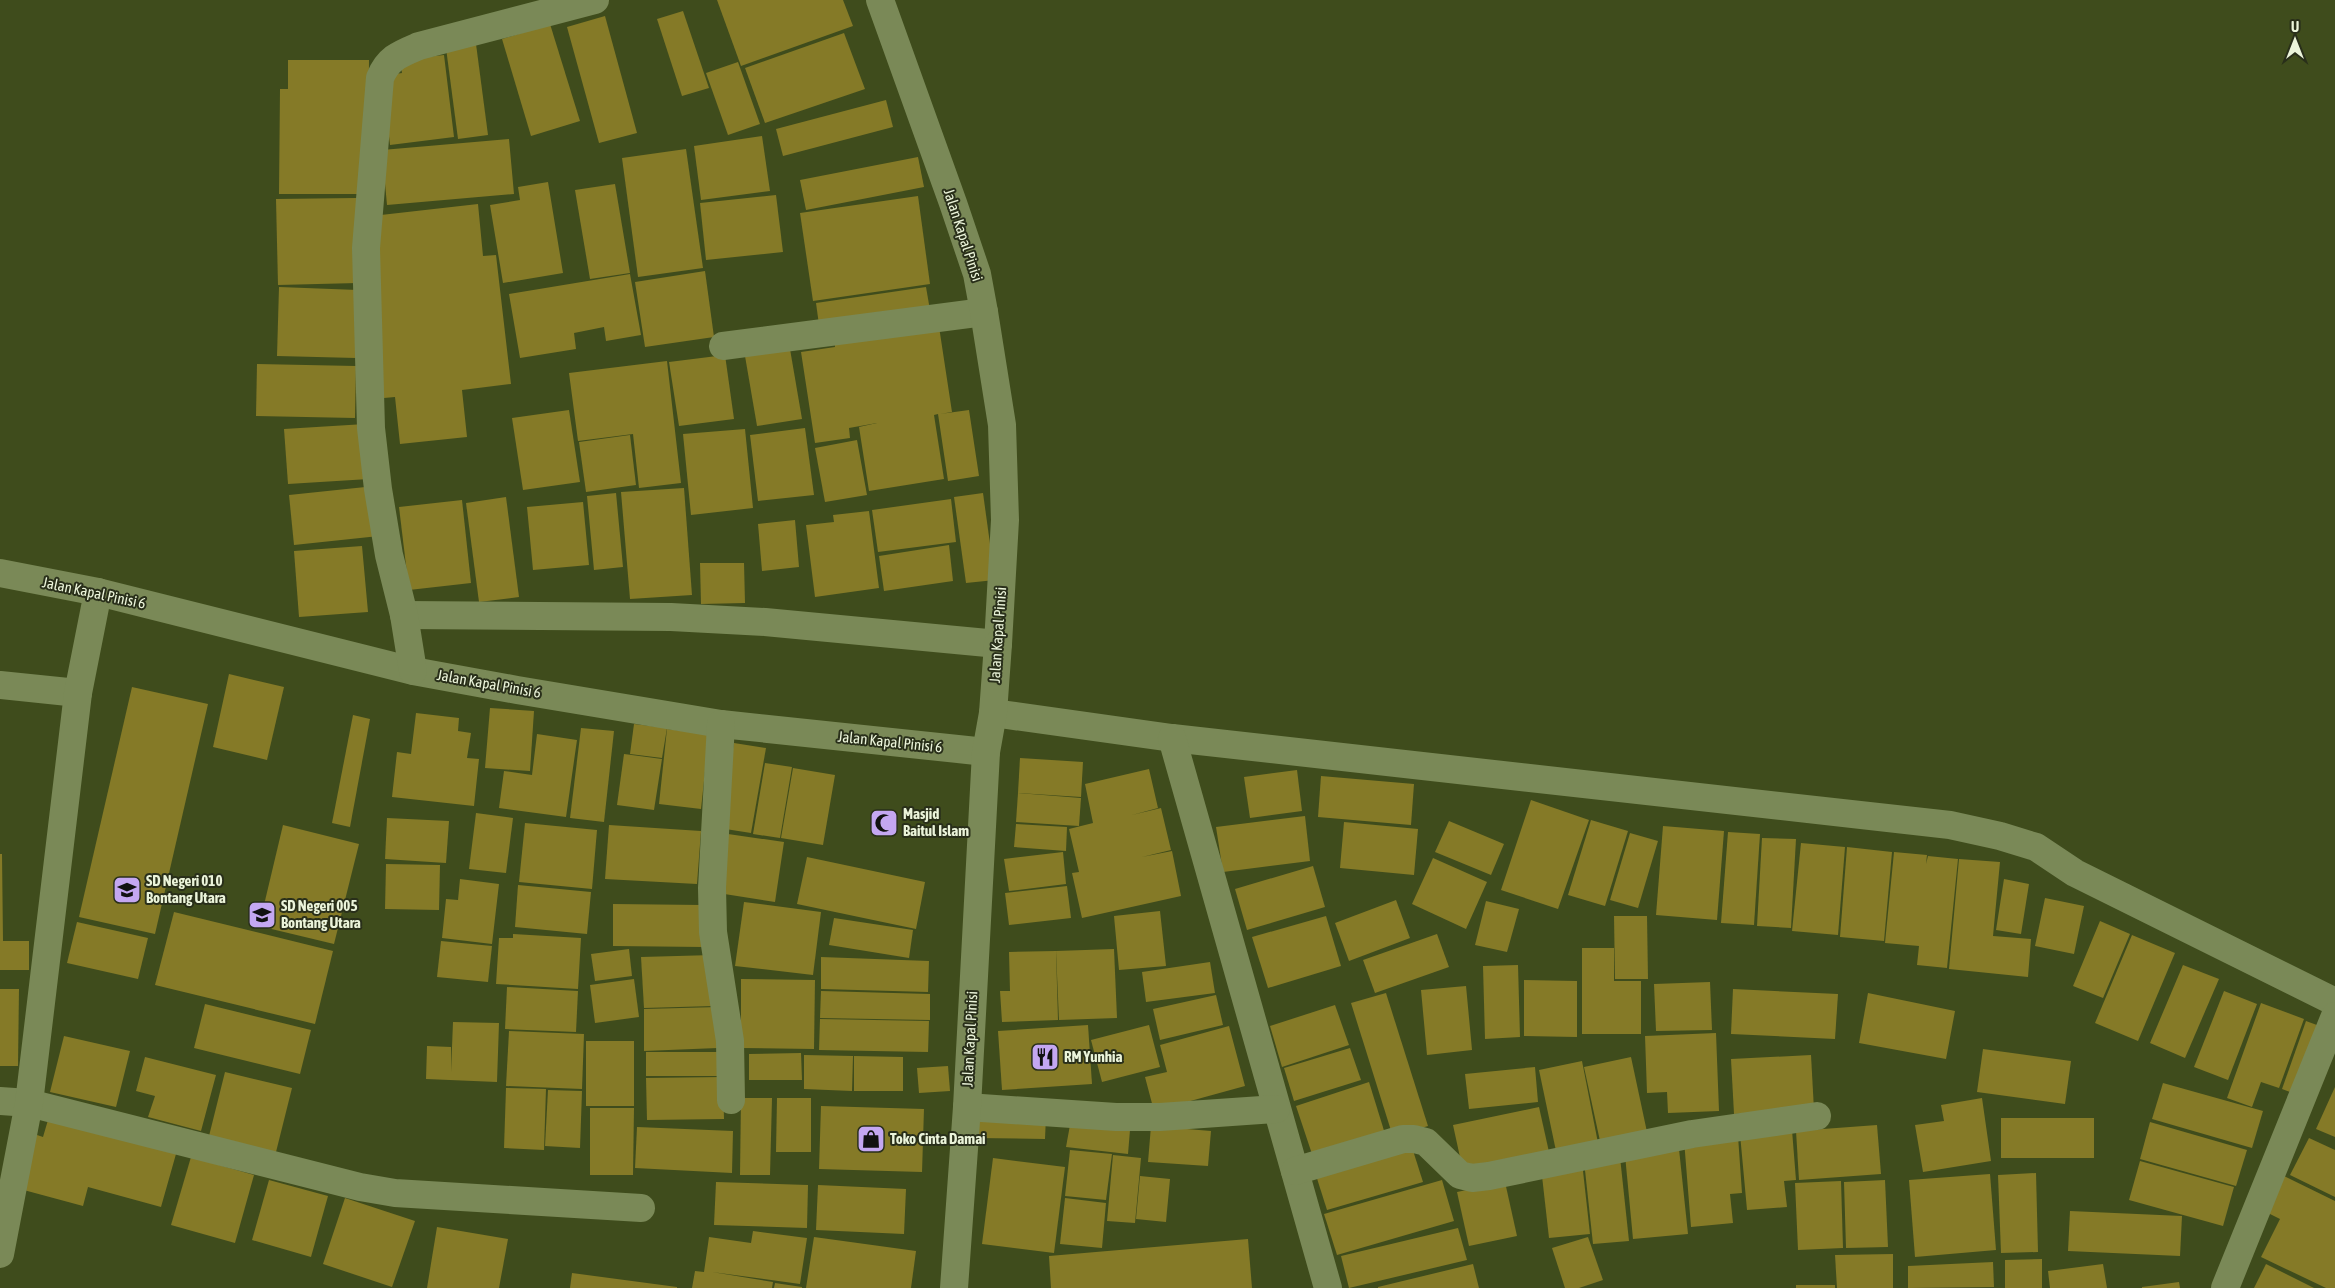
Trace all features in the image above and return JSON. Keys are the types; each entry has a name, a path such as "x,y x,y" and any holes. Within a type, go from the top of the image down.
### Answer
{"street":[{"path":"413,671 404,615 389,555 378,489 372,428 366,248 380,78 386,64 402,53 419,46 595,0"},
{"name":"Jalan Kapal Pinisi","path":"880,0 956,212 976,274 1002,425 1005,520 993,713 986,752 967,1107 954,1288"},
{"path":"723,346 984,312"},
{"name":"Jalan Kapal Pinisi 6","path":"0,573 98,592 413,671 721,724 986,752"},
{"path":"0,1254 29,1103 78,693 98,592"},
{"path":"404,615 671,618 765,622 998,644"},
{"path":"0,685 78,693"},
{"path":"993,713 1172,738 1950,824 2000,836 2036,848 2075,873 2335,1002"},
{"path":"721,724 712,888 713,923 730,1041 731,1100"},
{"path":"1172,738 1328,1288"},
{"path":"2225,1288 2335,1016"},
{"path":"0,1100 29,1103 394,1194 641,1208"},
{"path":"967,1107 1116,1117 1160,1117 1276,1109"},
{"path":"1296,1171 1402,1139 1414,1139 1426,1142 1460,1175 1472,1178 1692,1134 1817,1116"}],"building":[{"path":"717,0 843,0 853,26 741,66"},
{"path":"683,11 709,88 682,96 657,19"},
{"path":"605,16 637,133 599,143 567,27"},
{"path":"550,24 580,121 531,136 502,39"},
{"path":"844,33 865,89 765,123 745,68"},
{"path":"476,44 488,135 458,139 446,48"},
{"path":"444,55 454,137 390,145 382,76 402,73 400,60"},
{"path":"288,60 369,60 368,194 279,194 280,89 288,89"},
{"path":"738,62 760,124 728,135 706,73"},
{"path":"886,100 893,127 783,156 776,129"},
{"path":"762,136 770,191 701,200 694,146"},
{"path":"509,139 514,194 387,205 382,150"},
{"path":"686,149 703,268 638,277 622,158"},
{"path":"918,157 924,187 806,210 800,180"},
{"path":"548,182 563,273 503,283 490,205 520,200 518,187"},
{"path":"615,184 630,273 590,279 575,190"},
{"path":"776,195 783,252 706,260 700,203"},
{"path":"918,196 930,284 813,301 800,213"},
{"path":"356,198 358,283 278,285 276,199"},
{"path":"478,204 483,256 496,255 511,384 462,390 467,437 400,444 395,397 384,398 369,269 372,216"},
{"path":"705,271 714,337 645,347 635,282"},
{"path":"630,274 641,335 606,341 604,327 574,333 576,349 520,358 509,294"},
{"path":"279,287 358,290 356,358 277,356"},
{"path":"926,287 931,316 820,332 816,303"},
{"path":"938,320 952,412 940,414 969,410 979,476 948,481 938,414 934,415 944,479 869,491 859,427 877,423 849,428 850,438 815,443 801,352 835,347 834,336"},
{"path":"790,349 802,419 757,426 745,356"},
{"path":"725,355 734,419 679,426 669,362"},
{"path":"667,361 681,483 639,488 633,434 578,441 569,373"},
{"path":"257,364 356,366 355,418 256,416"},
{"path":"569,410 580,482 523,490 512,418"},
{"path":"365,424 369,479 288,484 284,429"},
{"path":"805,428 814,495 758,501 750,435"},
{"path":"745,429 753,508 691,515 683,434"},
{"path":"630,435 636,485 586,492 579,442"},
{"path":"857,440 867,495 825,502 815,448"},
{"path":"375,486 379,536 294,545 289,495"},
{"path":"684,488 692,595 630,599 621,492"},
{"path":"616,493 623,567 594,570 587,496"},
{"path":"983,493 995,580 966,583 954,497"},
{"path":"506,497 519,597 479,602 466,503"},
{"path":"951,499 956,542 878,552 872,510"},
{"path":"462,500 471,583 409,590 399,507"},
{"path":"583,502 589,565 533,570 527,507"},
{"path":"869,511 879,588 815,597 806,525 834,522 833,515"},
{"path":"795,520 799,567 762,571 758,524"},
{"path":"949,545 953,581 884,591 879,556"},
{"path":"362,546 368,612 299,617 294,551"},
{"path":"700,563 744,563 745,603 701,604"},
{"path":"229,674 284,687 267,760 213,747"},
{"path":"132,687 208,704 155,934 79,917"},
{"path":"490,708 534,711 530,771 485,768"},
{"path":"416,713 459,718 458,731 471,733 467,758 479,759 474,806 392,797 397,752 411,754"},
{"path":"353,715 370,719 350,827 332,823"},
{"path":"634,724 667,728 662,758 630,754"},
{"path":"581,728 614,731 604,822 570,818"},
{"path":"667,729 709,734 701,809 659,804"},
{"path":"537,734 577,740 566,817 499,808 504,771 532,775"},
{"path":"734,743 766,748 751,833 719,828"},
{"path":"624,754 662,759 654,810 617,805"},
{"path":"1020,758 1083,762 1081,797 1018,793"},
{"path":"765,763 792,767 780,838 753,834"},
{"path":"793,768 835,775 823,845 781,838"},
{"path":"1149,769 1158,808 1132,815 1161,808 1171,850 1142,857 1172,851 1181,896 1082,918 1072,873 1079,872 1069,829 1093,823 1085,784"},
{"path":"1297,770 1302,811 1250,818 1244,777"},
{"path":"1321,776 1414,784 1411,825 1318,817"},
{"path":"1018,793 1081,798 1079,826 1016,822"},
{"path":"1531,800 1589,820 1558,909 1501,890"},
{"path":"476,813 513,818 506,873 469,869"},
{"path":"1305,816 1310,861 1223,872 1216,827"},
{"path":"387,818 449,821 446,863 385,859"},
{"path":"1591,820 1628,831 1605,906 1568,895"},
{"path":"1449,821 1504,844 1491,875 1435,852"},
{"path":"1344,822 1418,829 1414,875 1340,868"},
{"path":"525,823 597,830 592,889 519,882"},
{"path":"1016,824 1067,827 1066,851 1014,847"},
{"path":"283,825 359,844 334,944 259,926"},
{"path":"609,825 701,831 697,884 605,879"},
{"path":"1663,826 1724,831 1717,920 1656,915"},
{"path":"1728,832 1760,834 1754,925 1721,923"},
{"path":"1630,833 1658,841 1638,908 1610,900"},
{"path":"728,834 784,842 775,902 718,893"},
{"path":"1762,838 1796,839 1791,928 1757,926"},
{"path":"1801,843 1845,847 1838,935 1792,931"},
{"path":"1847,847 1892,852 1884,941 1840,937"},
{"path":"1063,852 1066,884 1009,891 1004,859"},
{"path":"1894,852 1927,855 1926,864 1928,856 1958,859 1947,968 1917,965 1919,946 1885,943"},
{"path":"0,854 2,854 3,941 29,941 29,970 0,970"},
{"path":"807,857 925,882 916,929 797,904"},
{"path":"1433,858 1487,882 1466,929 1412,904"},
{"path":"1959,859 2000,862 1993,936 2031,939 2028,977 1949,969"},
{"path":"386,864 440,865 439,910 385,909"},
{"path":"1313,866 1325,907 1247,930 1235,889"},
{"path":"460,879 499,884 492,944 442,938 446,899 458,900"},
{"path":"2004,879 2029,884 2021,934 1996,930"},
{"path":"518,885 591,892 587,934 515,927"},
{"path":"1067,886 1071,918 1009,925 1005,893"},
{"path":"2045,898 2084,906 2074,954 2035,946"},
{"path":"1396,900 1410,938 1349,961 1335,923"},
{"path":"1486,901 1519,909 1507,952 1475,945"},
{"path":"744,902 821,912 813,975 735,966"},
{"path":"613,904 703,905 703,947 613,946"},
{"path":"1160,911 1166,966 1119,970 1114,916"},
{"path":"174,912 333,951 315,1024 155,985"},
{"path":"1326,916 1341,966 1268,988 1252,937"},
{"path":"1614,916 1647,916 1648,979 1615,979"},
{"path":"834,918 913,930 909,958 829,945"},
{"path":"2100,921 2130,934 2103,998 2073,986"},
{"path":"77,922 148,938 138,979 67,963"},
{"path":"513,934 581,938 578,989 496,984 499,938 513,938"},
{"path":"1437,934 1449,967 1375,993 1363,960"},
{"path":"2132,935 2175,953 2138,1041 2095,1023"},
{"path":"441,941 492,946 488,982 437,977"},
{"path":"1582,948 1614,948 1614,981 1641,981 1641,1034 1582,1034"},
{"path":"629,949 632,976 595,981 591,954"},
{"path":"1114,949 1117,1018 1059,1020 1056,951"},
{"path":"1056,951 1058,1020 1002,1022 1000,991 1010,991 1009,952"},
{"path":"713,955 714,1006 644,1008 641,957"},
{"path":"821,957 929,961 928,992 821,989"},
{"path":"1210,962 1215,993 1146,1002 1142,972"},
{"path":"1518,965 1520,1037 1485,1039 1483,966"},
{"path":"2183,965 2219,979 2185,1058 2150,1043"},
{"path":"634,979 639,1017 595,1023 590,985"},
{"path":"741,979 815,980 814,1049 741,1048"},
{"path":"1524,980 1577,981 1577,1037 1524,1036"},
{"path":"1710,982 1712,1030 1656,1031 1654,984"},
{"path":"1466,986 1472,1050 1427,1055 1421,990"},
{"path":"507,987 578,991 576,1032 505,1029"},
{"path":"0,989 19,989 18,1066 0,1066"},
{"path":"1733,989 1838,994 1835,1039 1731,1034"},
{"path":"821,991 930,994 930,1020 820,1018"},
{"path":"2224,991 2257,1004 2228,1080 2194,1067"},
{"path":"1386,993 1428,1126 1393,1137 1351,1003"},
{"path":"1868,993 1955,1011 1946,1059 1859,1043"},
{"path":"1216,995 1223,1025 1160,1040 1153,1009"},
{"path":"2261,1003 2304,1019 2279,1088 2261,1082 2252,1107 2227,1098"},
{"path":"205,1004 311,1030 300,1074 194,1048"},
{"path":"1335,1005 1349,1045 1282,1067 1270,1026"},
{"path":"718,1007 718,1048 644,1051 644,1009"},
{"path":"820,1019 929,1021 928,1052 819,1050"},
{"path":"2306,1021 2325,1028 2301,1096 2282,1089"},
{"path":"453,1022 499,1023 497,1082 426,1079 427,1046 451,1047 451,1072"},
{"name":"RM Yunhia","path":"1088,1025 1092,1084 1002,1090 998,1031"},
{"path":"1149,1025 1160,1067 1102,1082 1091,1040"},
{"path":"1229,1026 1245,1086 1154,1111 1145,1077 1167,1072 1160,1045"},
{"path":"509,1031 584,1034 582,1089 506,1086"},
{"path":"1716,1033 1719,1111 1668,1113 1667,1092 1647,1093 1645,1036"},
{"path":"64,1036 130,1051 116,1107 50,1092"},
{"path":"586,1041 634,1041 634,1106 586,1106"},
{"path":"1350,1048 1361,1080 1294,1101 1284,1068"},
{"path":"1983,1049 2071,1061 2065,1104 1977,1092"},
{"path":"646,1052 723,1052 723,1076 646,1076"},
{"path":"801,1053 802,1080 749,1080 749,1054"},
{"path":"804,1055 853,1056 852,1091 804,1089"},
{"path":"1811,1055 1814,1110 1734,1114 1731,1059"},
{"path":"854,1056 903,1057 903,1091 854,1091"},
{"path":"145,1057 216,1075 201,1131 148,1117 155,1096 136,1091"},
{"path":"1631,1057 1647,1132 1600,1141 1584,1067"},
{"path":"1582,1061 1598,1143 1556,1151 1539,1070"},
{"path":"948,1066 950,1091 919,1093 917,1068"},
{"path":"1535,1067 1538,1102 1469,1109 1465,1074"},
{"path":"225,1072 292,1088 275,1156 208,1140"},
{"path":"723,1077 724,1119 647,1120 646,1078"},
{"path":"1369,1082 1386,1137 1314,1160 1296,1106"},
{"path":"2163,1083 2263,1111 2252,1148 2152,1119"},
{"path":"2335,1087 2335,1137 2316,1129"},
{"path":"506,1088 546,1089 544,1150 504,1148"},
{"path":"548,1090 582,1091 580,1148 545,1146"},
{"path":"741,1098 772,1098 770,1175 740,1175"},
{"path":"777,1098 811,1098 811,1152 776,1152"},
{"path":"1982,1098 1991,1161 1923,1172 1915,1125 1944,1121 1941,1105"},
{"name":"Toko Cinta Damai","path":"821,1106 924,1109 922,1172 819,1169"},
{"path":"1539,1107 1549,1152 1463,1171 1453,1125"},
{"path":"590,1108 634,1108 633,1175 590,1175"},
{"path":"979,1115 1046,1116 1045,1139 976,1138"},
{"path":"2001,1118 2094,1118 2094,1158 2001,1158"},
{"path":"48,1120 176,1154 161,1207 88,1187 83,1206 20,1189 34,1134 43,1137"},
{"path":"2150,1122 2247,1150 2236,1186 2140,1159"},
{"path":"1070,1125 1130,1130 1128,1154 1066,1147"},
{"path":"1877,1125 1881,1174 1799,1180 1796,1131"},
{"path":"1151,1126 1211,1131 1208,1166 1148,1162"},
{"path":"637,1127 733,1131 732,1173 635,1168"},
{"path":"1792,1130 1796,1180 1784,1181 1787,1207 1747,1210 1740,1134"},
{"path":"1738,1136 1742,1193 1730,1194 1733,1223 1691,1227 1684,1140"},
{"path":"2309,1138 2335,1150 2335,1197 2290,1175"},
{"path":"1410,1141 1423,1182 1327,1210 1314,1169"},
{"path":"1679,1149 1688,1234 1633,1239 1625,1155"},
{"path":"1070,1150 1112,1154 1106,1200 1065,1196"},
{"path":"1113,1155 1141,1158 1135,1223 1107,1221"},
{"path":"191,1157 254,1175 235,1243 171,1225"},
{"path":"1620,1157 1629,1241 1593,1244 1584,1161"},
{"path":"993,1158 1065,1167 1054,1253 982,1244"},
{"path":"2140,1161 2234,1187 2223,1226 2129,1200"},
{"path":"1582,1162 1590,1234 1549,1238 1541,1167"},
{"path":"2036,1173 2038,1252 2001,1253 1998,1175"},
{"path":"1990,1174 1996,1250 1915,1257 1909,1180"},
{"path":"1140,1176 1170,1179 1166,1222 1136,1219"},
{"path":"2284,1176 2335,1201 2335,1288 2326,1288 2261,1257 2280,1219 2266,1212"},
{"path":"269,1180 328,1196 311,1257 252,1240"},
{"path":"1442,1180 1454,1221 1337,1255 1324,1214"},
{"path":"1885,1180 1888,1247 1846,1248 1844,1182"},
{"path":"1841,1181 1843,1248 1798,1250 1795,1183"},
{"path":"716,1182 808,1185 807,1228 714,1225"},
{"path":"1505,1182 1517,1236 1469,1246 1457,1192"},
{"path":"818,1185 906,1189 904,1234 816,1230"},
{"path":"345,1198 415,1221 392,1287 323,1264"},
{"path":"1065,1198 1106,1203 1102,1248 1060,1244"},
{"path":"2070,1211 2182,1216 2180,1256 2068,1251"},
{"path":"437,1227 508,1239 499,1288 427,1288"},
{"path":"1458,1228 1467,1260 1349,1288 1341,1256"},
{"path":"753,1231 807,1238 800,1284 712,1272 773,1282 772,1288 692,1288 695,1271 704,1272 709,1237 751,1243"},
{"path":"814,1237 916,1251 911,1288 806,1288"},
{"path":"1588,1237 1603,1280 1579,1288 1565,1288 1552,1248"},
{"path":"1248,1239 1252,1288 1051,1288 1049,1256"},
{"path":"1893,1254 1893,1288 1837,1288 1835,1255"},
{"path":"2042,1259 2042,1288 2005,1288 2005,1260"},
{"path":"1993,1262 1994,1287 1908,1288 1908,1266"},
{"path":"1473,1264 1479,1288 1378,1288 1378,1287"},
{"path":"2103,1264 2107,1288 2050,1288 2048,1271"},
{"path":"2266,1264 2314,1288 2254,1288"},
{"path":"572,1273 677,1287 677,1288 570,1288"},
{"path":"2179,1282 2180,1288 2142,1288 2142,1287"},
{"path":"775,1283 802,1287 802,1288 774,1288"},
{"path":"1796,1285 1835,1285 1835,1288 1796,1288"}],"place":[{"name":"Masjid Baitul Islam","path":"884,823"},
{"name":"SD Negeri 010 Bontang Utara","path":"127,890"},
{"name":"SD Negeri 005 Bontang Utara","path":"262,915"},
{"name":"RM Yunhia","path":"1045,1057"},
{"name":"Toko Cinta Damai","path":"871,1139"}]}
